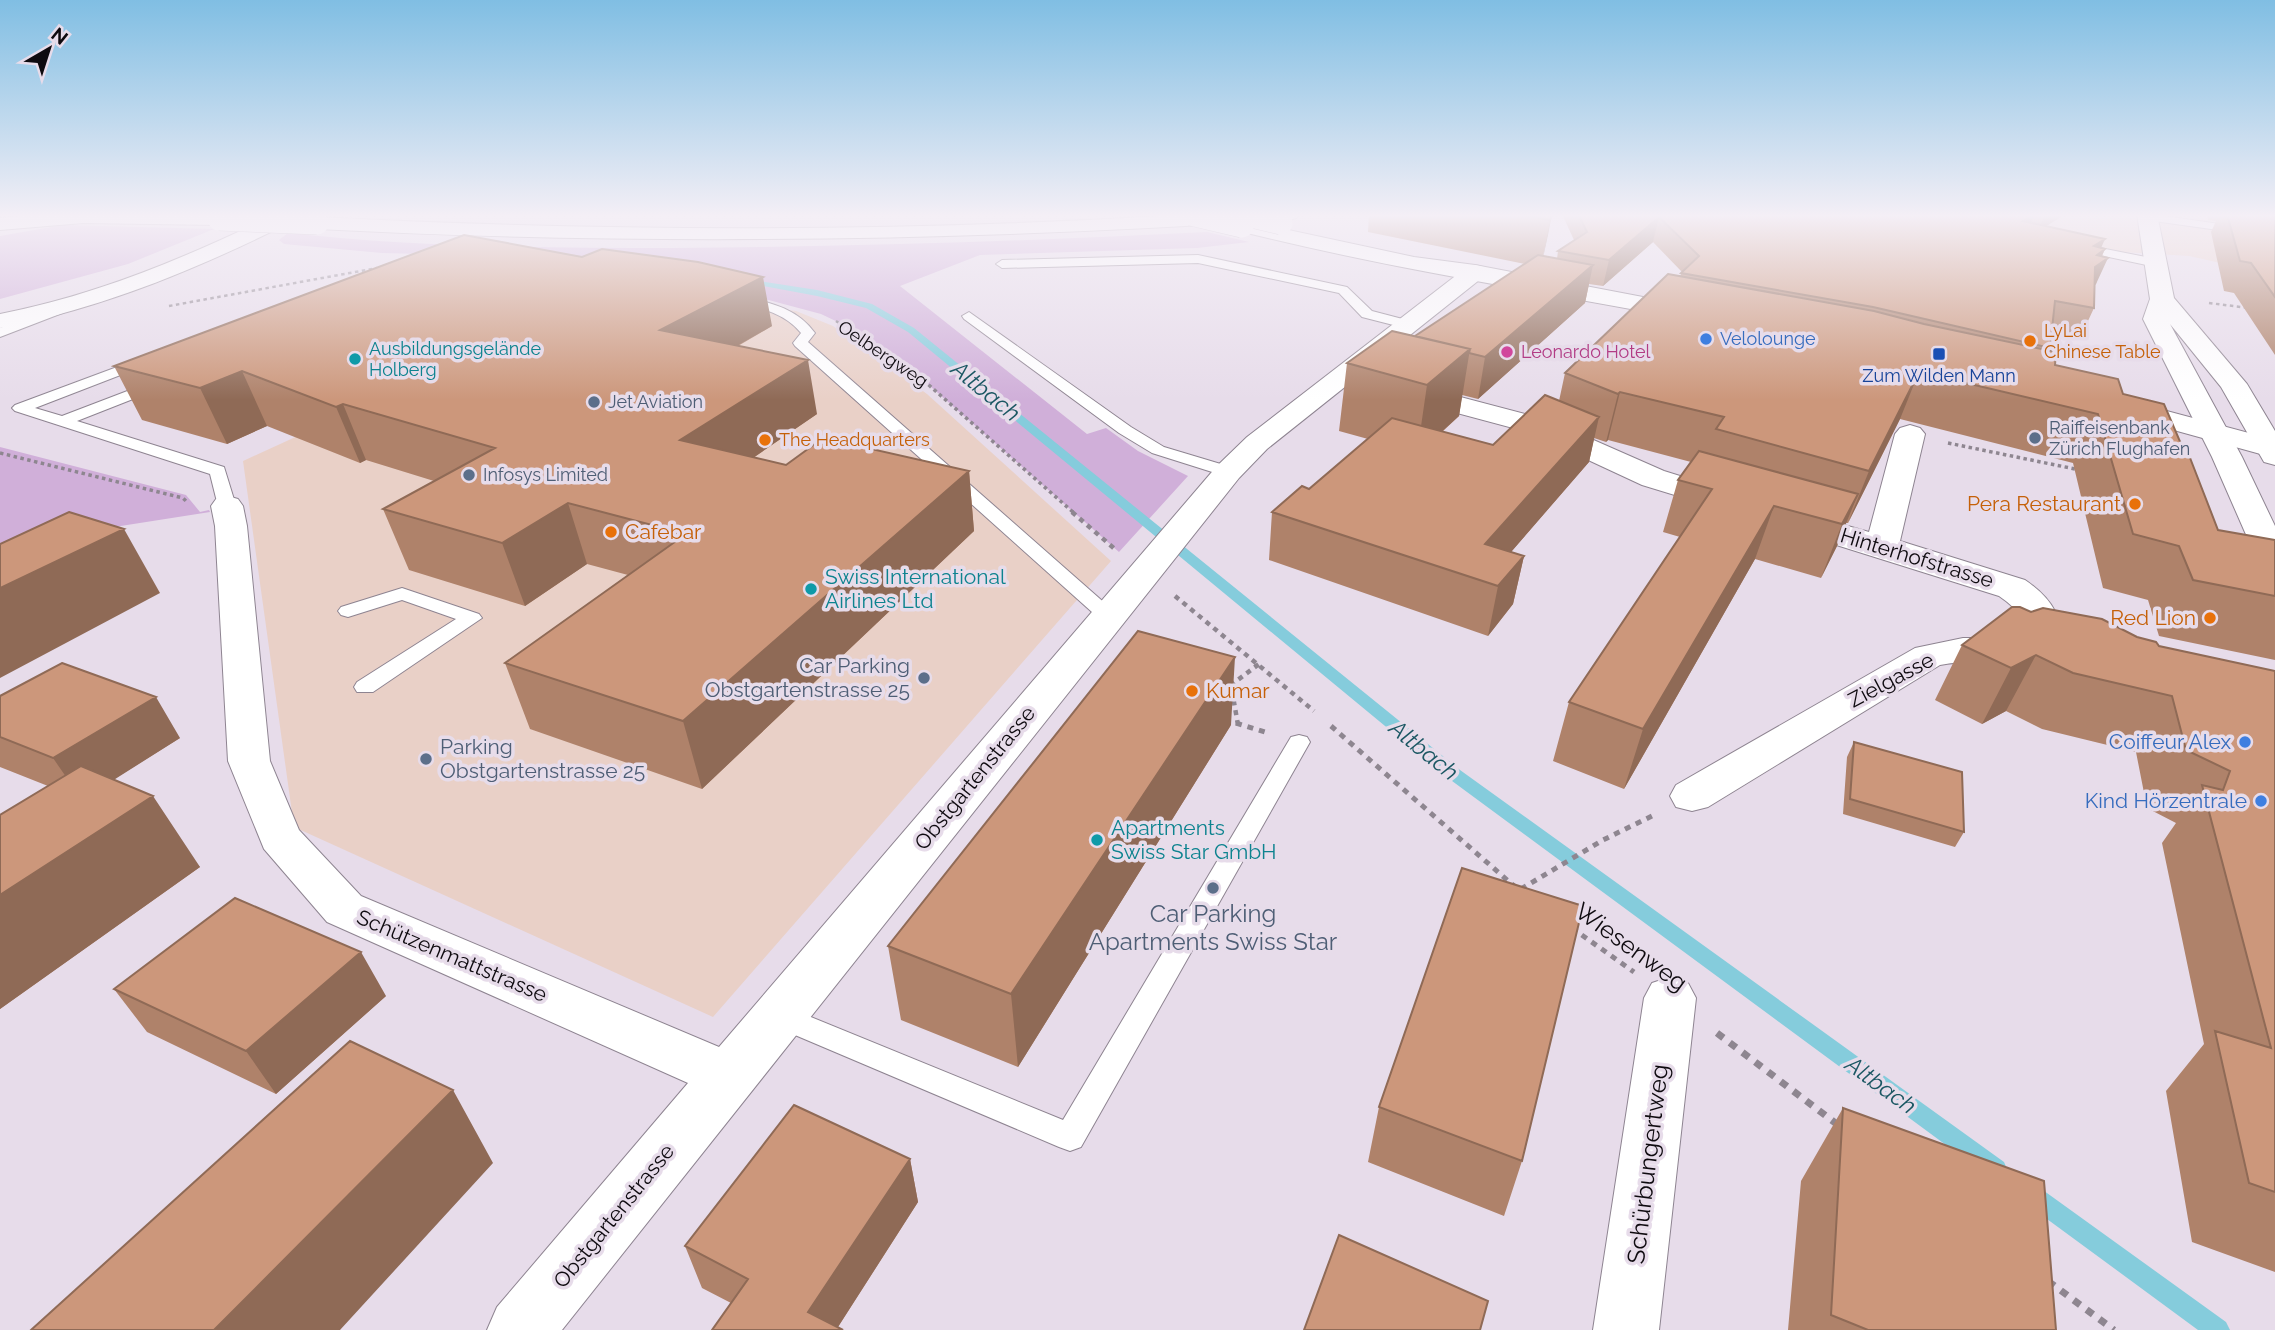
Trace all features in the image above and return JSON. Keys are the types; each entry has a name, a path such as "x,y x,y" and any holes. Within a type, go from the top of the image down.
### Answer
{"main road":[{"path":"0,311 67,296 129,276"},
{"path":"0,321 62,308 161,276"},
{"name":"Obstgartenstrasse","path":"520,1330 1228,472 1257,443 1470,276"},
{"path":"1496,276 1718,318"},
{"path":"2158,276 2162,299 2155,319 2275,562"},
{"path":"2162,299 2229,379 2270,441"},
{"name":"Hinterhofstrasse","path":"1345,375 1538,426 1653,478 1882,546 2012,589 2040,610 2049,655"},
{"path":"2103,394 2207,420 2270,441"},
{"path":"1882,546 1910,434"},
{"name":"Schützenmattstrasse","path":"229,516 249,761 280,838 344,909 729,1076"},
{"name":"Zielgasse","path":"1692,796 1928,656 1963,649 2000,648 2088,664"},
{"name":"Schürbungertweg","path":"1626,1330 1670,998"}],"lane":[{"path":"1278,276 1343,290 1367,314 1409,325"},
{"path":"735,299 775,309 801,324 808,334 800,343 1109,617"},
{"path":"0,333 62,308"},
{"path":"969,316 1125,430 1158,450 1228,472"},
{"path":"161,355 24,409 218,471 229,516"},
{"path":"63,421 165,382"},
{"path":"348,611 402,594 472,618 365,687"},
{"path":"779,1017 1070,1137 1299,742"}],"path":[{"path":"166,307 336,276"},
{"path":"2205,302 2252,308"},
{"name":"Oelbergweg","path":"831,319 922,379 1125,557 1149,566"},
{"path":"1910,434 2081,471"},
{"path":"0,453 183,498 201,516 229,516"},
{"path":"1149,566 1529,898"},
{"path":"1260,664 1231,685 1236,724 1299,742"},
{"path":"1518,890 1603,840 1692,796"},
{"name":"Wiesenweg","path":"1562,921 1670,998 1844,1129"},
{"path":"2039,1274 2114,1330"}],"shaded area":[{"path":"0,276 84,276 0,299"},
{"path":"612,276 926,276 900,286 1087,434 1106,428 1138,451 1188,476 1119,552 922,379 842,324 821,314 757,297"},
{"path":"607,294 738,303 796,311 833,326 927,394 1111,561 713,1017 294,827 243,461"},
{"path":"0,447 186,495 200,512 210,512 76,533 0,568"}],"building":[{"path":"354,276 759,276 763,277 660,330 808,360 680,440 786,465 823,438 969,471 683,721 505,663 686,534 568,503 502,543 383,509 495,448 343,404 336,407 242,371 200,388 114,366"},
{"path":"1506,276 1580,276 1485,357 1469,353 1470,349 1415,336"},
{"path":"1666,276 1680,276 1874,311 2056,352 2055,365 2118,379 2123,394 2164,404 2181,444 2185,445 2218,530 2275,540 2275,596 2193,580 2179,546 2133,534 2098,414 1919,372 1869,471 1716,429 1724,417 1620,392 1618,394 1565,373"},
{"path":"1698,276 2095,276 2094,308 2055,301 2050,348 1873,307"},
{"path":"2260,276 2275,276 2275,297"},
{"path":"1392,331 1470,349 1427,385 1347,363"},
{"path":"1545,395 1599,417 1485,544 1524,556 1498,586 1272,512 1302,486 1309,489 1392,418 1493,445"},
{"path":"1699,451 1858,494 1842,524 1774,506 1643,729 1569,702 1712,489 1678,480"},
{"path":"69,512 124,529 0,588 0,544"},
{"path":"2012,607 2031,612 2043,608 2102,619 2137,637 2156,642 2159,646 2275,671 2275,1192 2249,1183 2215,1031 2271,1048 2202,785 2223,790 2230,771 2186,750 2172,696 2073,673 2036,655 2011,668 1962,645"},
{"path":"1138,631 1235,657 1011,994 888,946"},
{"path":"62,663 156,697 53,758 0,737 0,696"},
{"path":"1854,742 1962,772 1964,832 1850,799"},
{"path":"81,766 153,796 0,895 0,815"},
{"path":"1462,868 1583,906 1522,1161 1379,1107"},
{"path":"235,898 361,952 246,1051 114,989"},
{"path":"350,1041 453,1090 214,1330 31,1330"},
{"path":"794,1105 910,1159 808,1312 843,1330 712,1330 748,1279 685,1246"},
{"path":"1843,1108 2044,1181 2056,1330 1868,1330 1831,1315"},
{"path":"1339,1235 1488,1301 1480,1330 1304,1330"}],"waterway":[{"name":"Altbach","path":"748,281 817,293 869,306 911,330 1454,774 1996,1169"},
{"name":"Altbach","path":"2032,1195 2218,1330"}],"place":[{"name":"Velolounge","path":"1706,339"},
{"name":"LyLai Chinese Table","path":"2030,341"},
{"name":"Leonardo Hotel","path":"1507,352"},
{"name":"Zum Wilden Mann","path":"1939,354"},
{"name":"Ausbildungsgelände Holberg","path":"355,359"},
{"name":"Jet Aviation","path":"594,402"},
{"name":"Raiffeisenbank Zürich Flughafen","path":"2035,438"},
{"name":"The Headquarters","path":"765,440"},
{"name":"Infosys Limited","path":"469,475"},
{"name":"Pera Restaurant","path":"2135,504"},
{"name":"Cafebar","path":"611,532"},
{"name":"Swiss International Airlines Ltd","path":"811,589"},
{"name":"Red Lion","path":"2210,618"},
{"name":"Car Parking Obstgartenstrasse 25","path":"924,678"},
{"name":"Kumar","path":"1192,691"},
{"name":"Coiffeur Alex","path":"2245,742"},
{"name":"Parking Obstgartenstrasse 25","path":"426,759"},
{"name":"Kind Hörzentrale","path":"2261,801"},
{"name":"Apartments Swiss Star GmbH","path":"1097,840"},
{"name":"Car Parking Apartments Swiss Star","path":"1213,888"}]}
